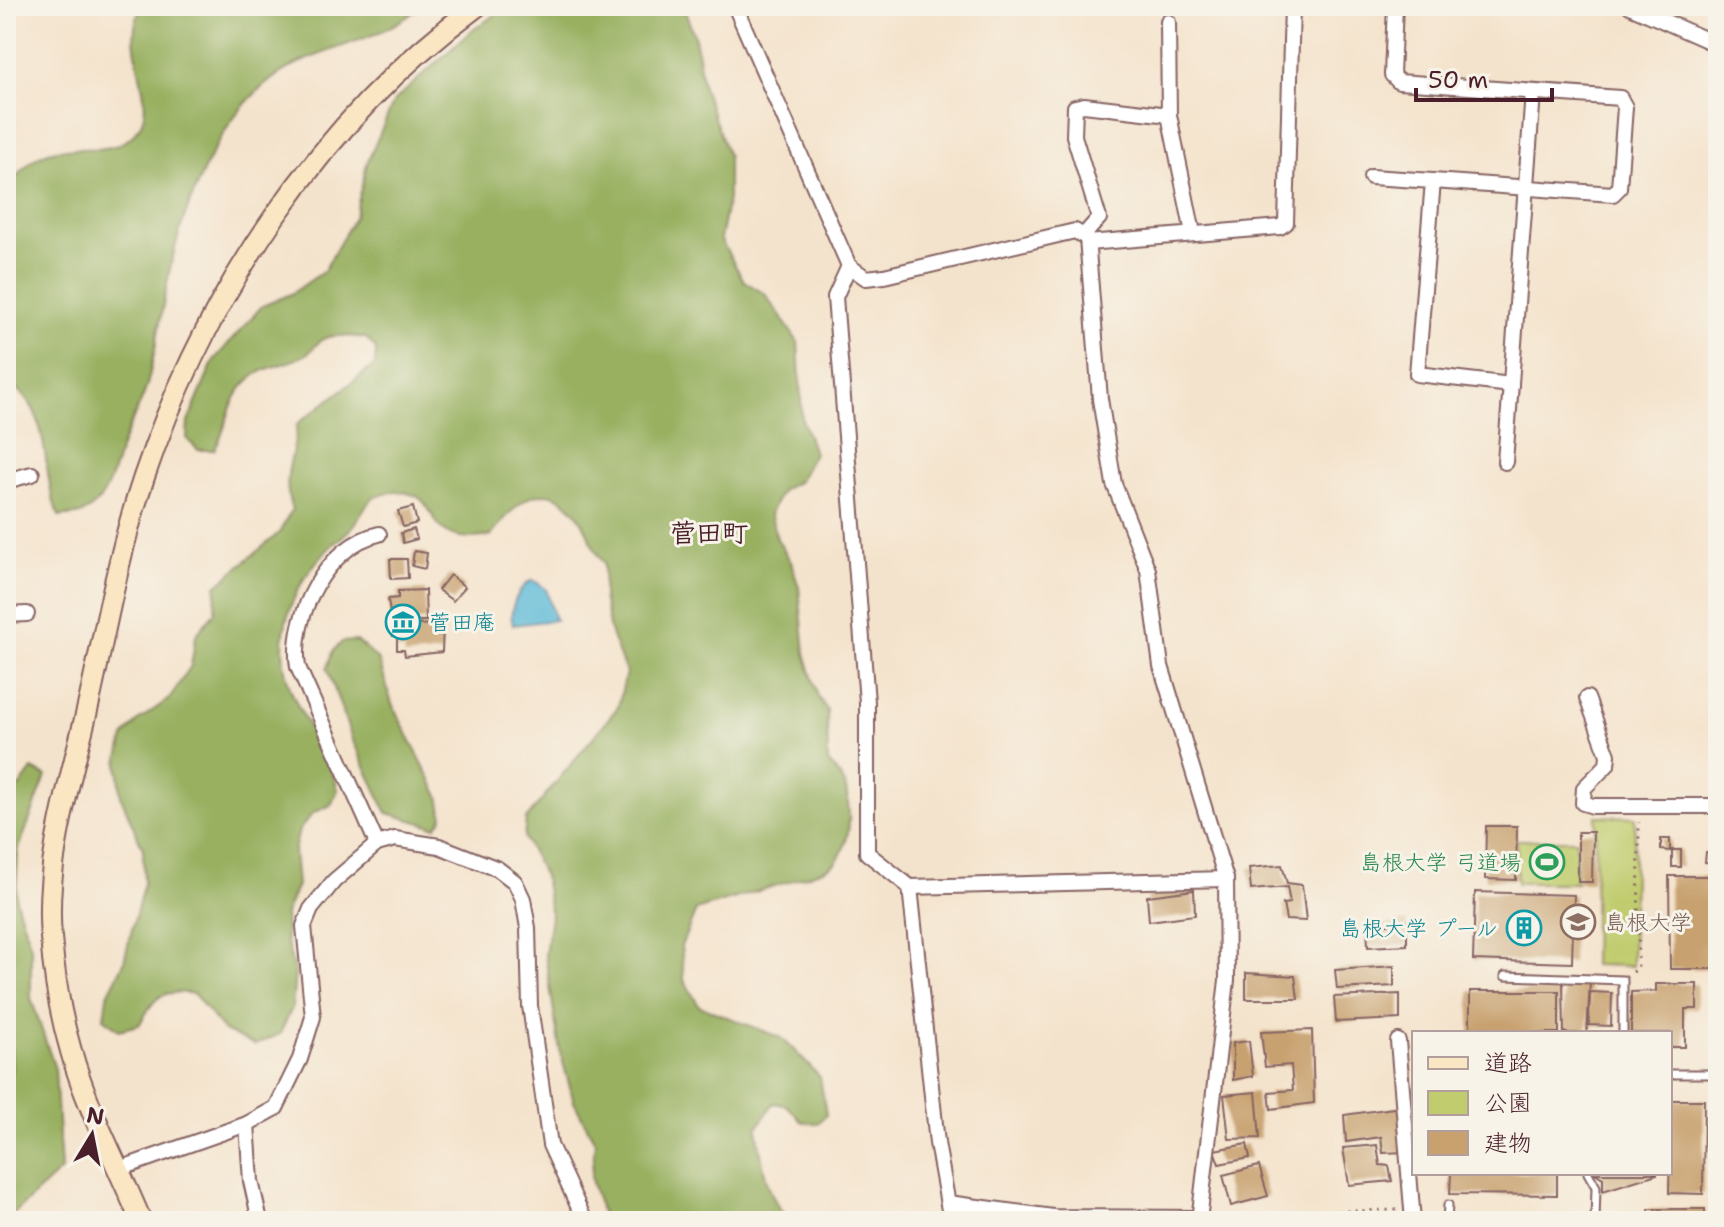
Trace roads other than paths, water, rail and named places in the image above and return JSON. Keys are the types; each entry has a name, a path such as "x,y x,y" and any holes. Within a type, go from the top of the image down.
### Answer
{"street":[{"path":"141,1221 71,1054 57,995 50,932 52,887 69,791 125,543 144,477 191,358 241,267 307,171 380,91 444,30 477,6"},
{"path":"735,6 849,266 866,278 1075,231 1087,239 1280,227 1288,220 1292,6"},
{"path":"1371,177 1613,194 1619,188 1625,107 1620,98 1399,82 1392,75 1395,6"},
{"path":"1630,6 1718,45"},
{"path":"1168,22 1169,115 1193,233"},
{"path":"1505,462 1533,93"},
{"path":"948,1203 1053,1217 1199,1219 1227,980 1226,879 1161,666 1148,570 1114,484 1100,399 1087,239 1099,218 1074,136 1075,107 1084,105 1169,115"},
{"path":"1433,181 1417,374 1511,385"},
{"path":"849,266 835,297 852,490 857,620 867,702 867,853 910,887 1226,879"},
{"path":"6,481 32,474"},
{"path":"377,844 298,667 295,650 297,631 329,567 363,537 379,534"},
{"path":"6,615 27,614"},
{"path":"1587,698 1608,755 1607,765 1584,788 1582,799 1593,806 1718,806"},
{"path":"119,1169 247,1124 276,1108 300,1059 313,1017 304,926 311,909 334,881 377,844 395,839 439,846 498,869 515,882 523,899 528,928 527,985 550,1145 585,1221"},
{"path":"910,887 937,1143 951,1221"},
{"path":"1398,1041 1413,1215"},
{"path":"247,1124 251,1181 260,1221"}],"lane":[{"path":"1505,976 1623,980 1623,1031"},
{"path":"1672,1074 1718,1074"},
{"path":"1589,1175 1596,1187 1595,1221"},
{"path":"1447,1221 1448,1205"}],"water":[{"name":"菅田庵","path":"533,580 546,589 555,620 513,625 512,613 516,600 523,588"}],"place":[{"name":"菅田庵","path":"403,622"},
{"name":"島根大学 弓道場","path":"1547,862"},
{"name":"島根大学","path":"1578,922"},
{"name":"島根大学 プール","path":"1524,928"}],"district":[{"name":"菅田町","path":"709,533"}]}
